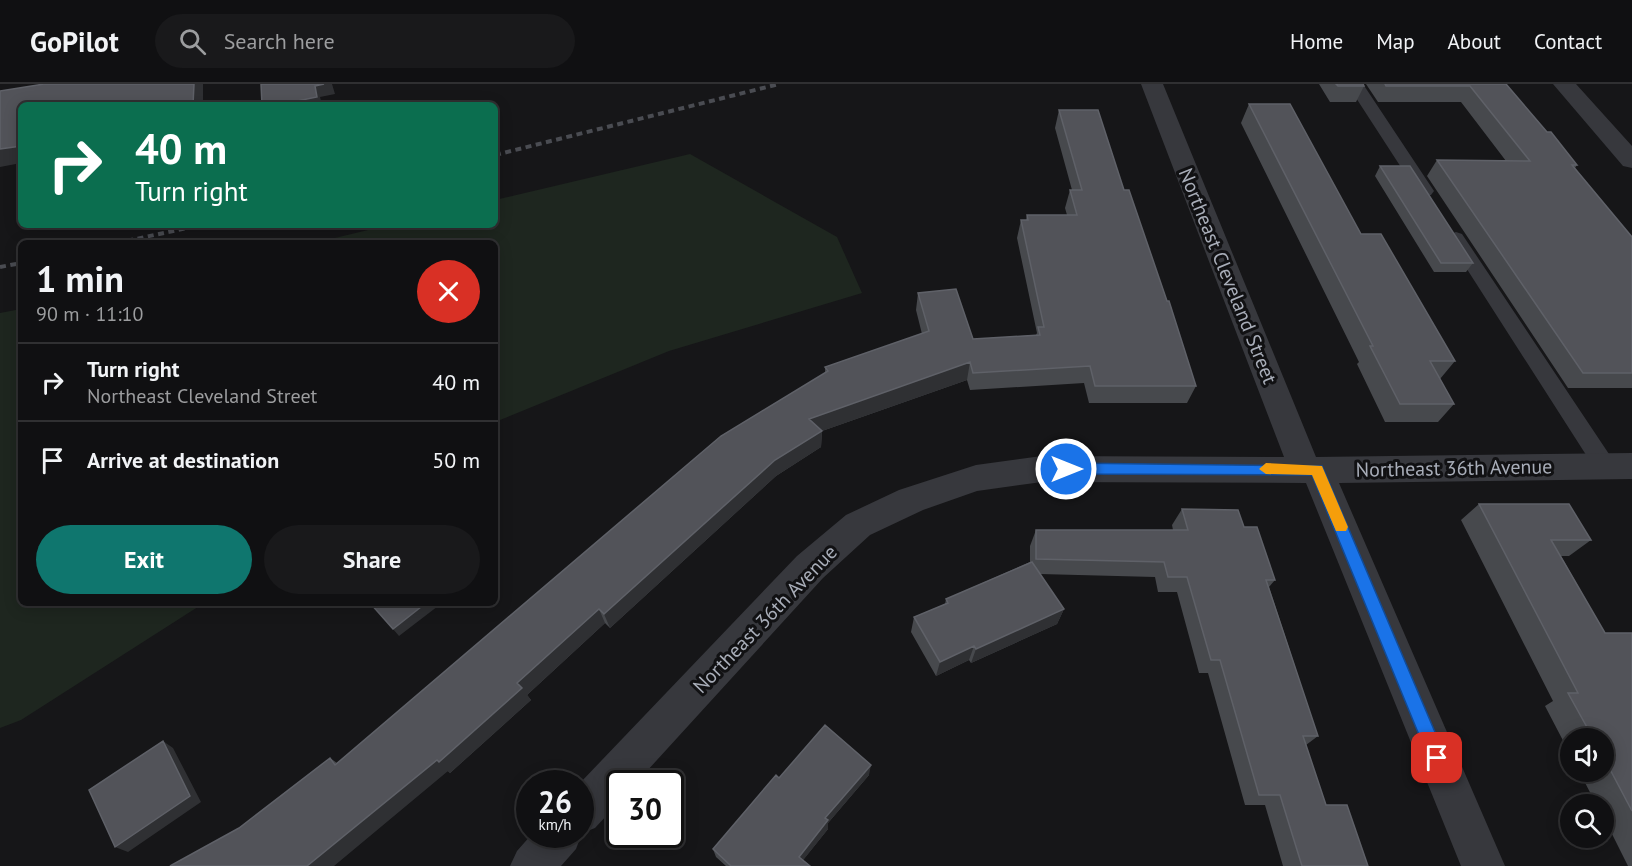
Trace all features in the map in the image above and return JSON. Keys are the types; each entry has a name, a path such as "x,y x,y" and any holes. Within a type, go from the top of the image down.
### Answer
{"street":[{"name":"Northeast Cleveland Street","path":"1152,84 1311,469 1483,866"},
{"path":"1564,84 1632,161"},
{"name":"Northeast 36th Avenue","path":"594,798 810,567 858,525 911,500 976,478 1042,469 1618,466"},
{"path":"532,866 548,848"}],"lane":[{"path":"1355,84 1441,216 1618,466"}],"shaded area":[{"path":"690,154 837,237 862,293 669,351 498,421 498,240 326,240 376,228 498,228 498,199"},
{"path":"18,310 18,606 199,606 21,720 0,728 0,313"}],"building":[{"path":"44,84 194,84 193,102 18,102 18,146 0,149 0,91"},
{"path":"261,84 324,84 315,86 317,97 293,102 262,102"},
{"path":"1336,84 1363,84 1364,86 1338,86"},
{"path":"1385,84 1506,84 1547,132 1551,132 1577,165 1572,165 1632,237 1632,373 1583,373 1437,160 1530,161 1470,86 1386,86"},
{"path":"1249,104 1290,104 1361,234 1381,234 1455,361 1430,361 1454,404 1400,404 1370,346 1373,346"},
{"path":"1059,110 1098,110 1124,190 1129,190 1167,301 1169,301 1196,386 1095,386 1090,366 973,373 970,362 809,419 822,431 775,460 604,614 599,609 517,683 522,688 439,762 437,760 307,866 170,866 239,828 330,758 335,765 721,436 828,371 825,367 929,331 918,293 956,289 973,339 1040,335 1038,327 1044,327 1021,220 1028,220 1027,215 1077,215 1070,190 1082,190"},
{"path":"1380,166 1410,166 1473,263 1441,263"},
{"path":"1479,504 1569,504 1591,540 1551,540 1605,633 1632,633 1632,811 1614,777 1614,728 1587,728 1568,693 1578,693"},
{"path":"1182,509 1238,510 1244,527 1257,527 1275,580 1266,580 1318,736 1303,736 1326,805 1347,805 1368,866 1302,866 1280,795 1259,795 1220,660 1211,660 1187,577 1168,577 1164,562 1036,559 1036,530 1188,530"},
{"path":"1032,562 1064,609 976,649 974,646 940,662 914,617 948,603 946,599"},
{"path":"373,606 422,606 393,629"},
{"path":"825,725 871,765 825,818 828,820 799,857 810,866 731,866 713,849 776,775 779,778"},
{"path":"163,741 190,796 115,847 89,790"}],"railway":[{"path":"498,154 779,84"},
{"path":"131,240 187,228"},
{"path":"0,267 18,264"}],"slow traffic":[{"path":"1266,469 1317,470 1341,527"}],"route":[{"path":"1066,469 1317,470 1437,758"}]}
